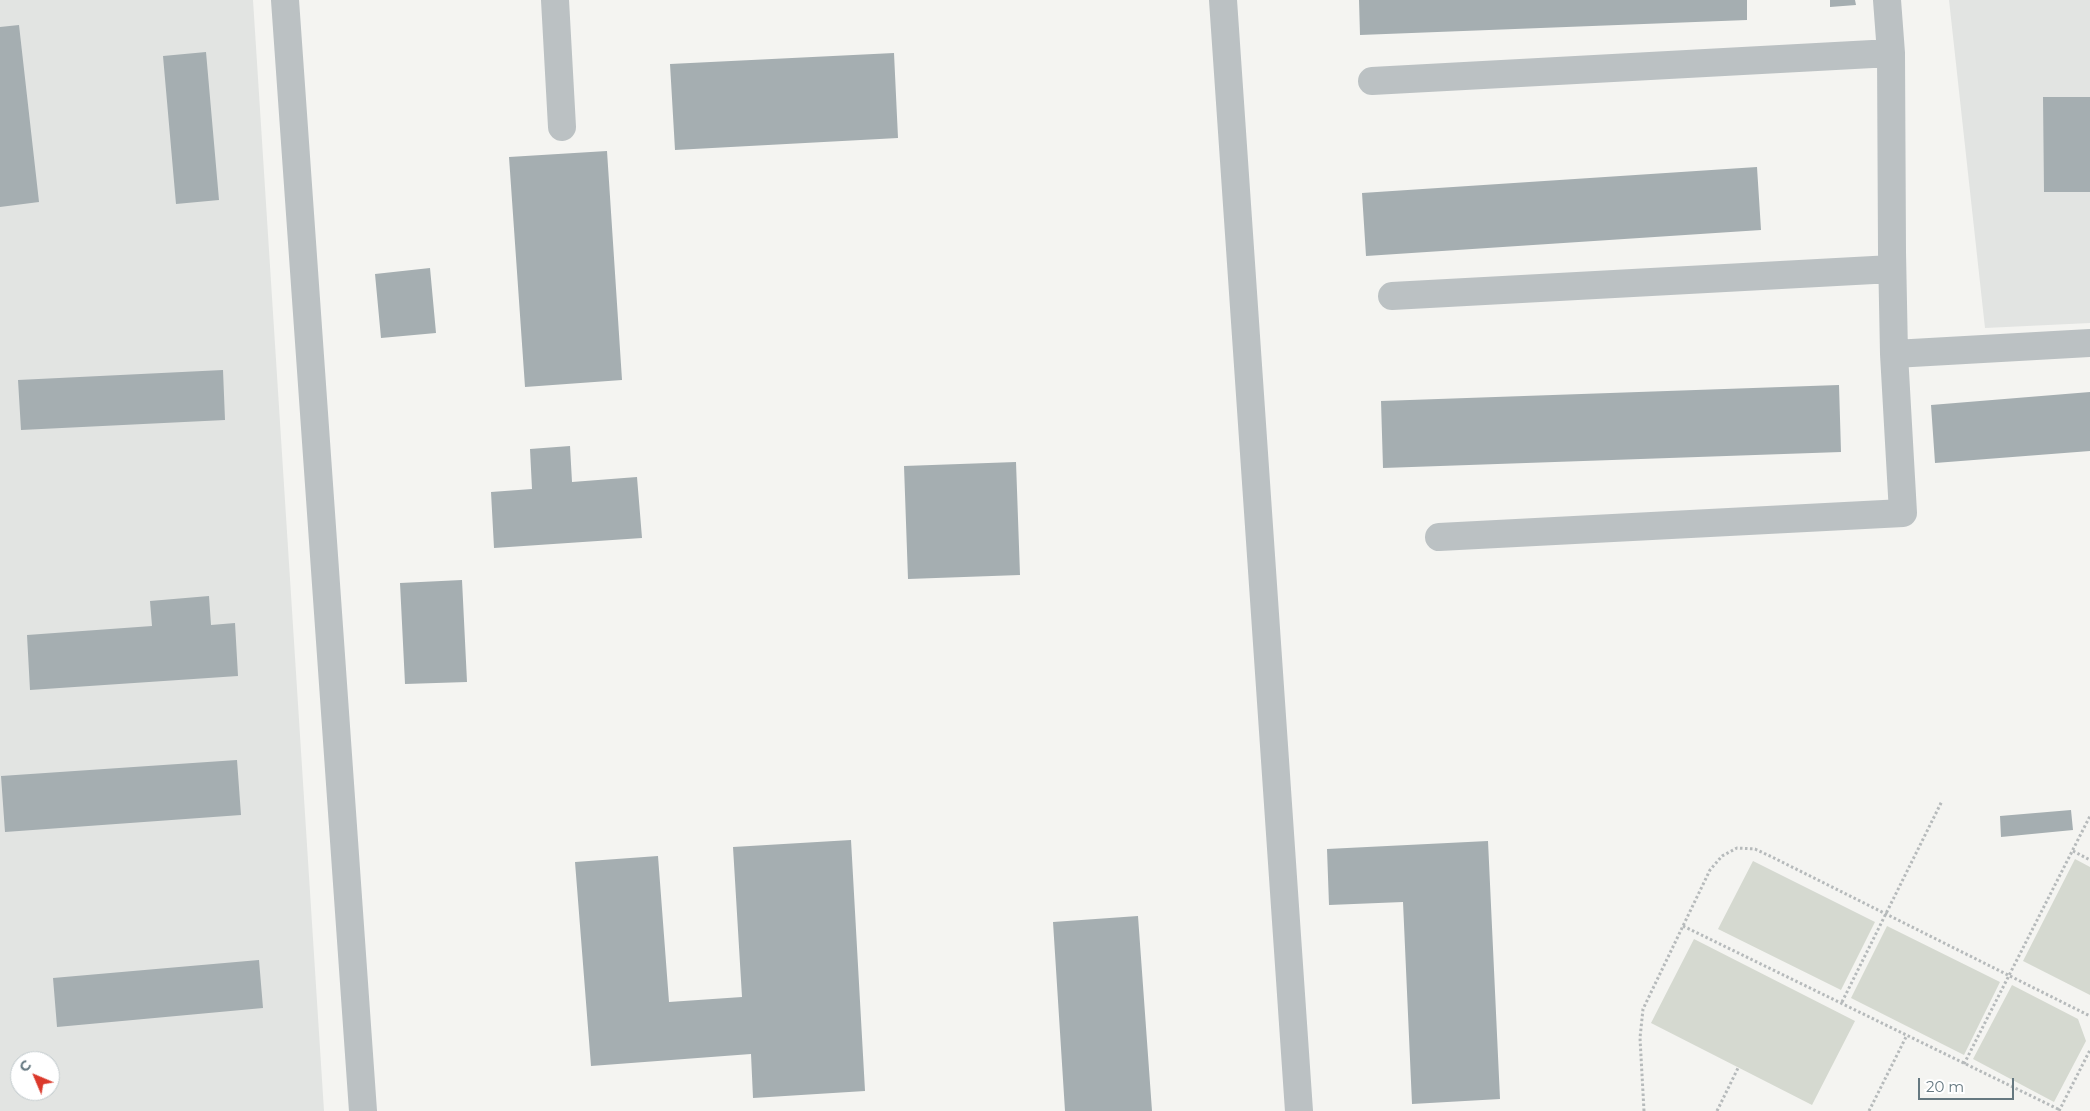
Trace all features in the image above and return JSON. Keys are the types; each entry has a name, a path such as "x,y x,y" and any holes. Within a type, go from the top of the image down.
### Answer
{"street":[{"path":"286,0 363,1111"},
{"path":"555,0 562,128"},
{"path":"1223,0 1299,1111"},
{"path":"1439,537 1903,513 1894,354 1891,53 1887,0"},
{"path":"1372,81 1891,53"},
{"path":"1392,296 1892,269"},
{"path":"1894,354 2090,343"}],"path":[{"path":"1842,1002 1942,801"},
{"path":"1964,1064 2090,816"},
{"path":"1644,1111 1640,1038 1642,1009 1710,870 1722,856 1737,848 1754,849 2090,1016"},
{"path":"2072,851 2090,860"},
{"path":"1683,926 1842,1002 2060,1111 2090,1050"},
{"path":"1869,1111 1907,1035"},
{"path":"1717,1111 1738,1068"}],"shaded area":[{"path":"0,0 253,0 324,1111 0,1111"},
{"path":"1949,0 2090,0 2090,323 1985,328"},
{"path":"2075,859 2090,867 2090,995 2023,961"},
{"path":"1753,861 1875,922 1841,990 1718,929"},
{"path":"1887,926 2000,982 1964,1055 1851,998"},
{"path":"1694,939 1855,1021 1812,1105 1651,1023"},
{"path":"2012,985 2078,1019 2086,1041 2054,1102 1973,1059"}],"building":[{"path":"1359,0 1747,0 1747,20 1360,35"},
{"path":"1830,0 1855,0 1856,5 1830,7"},
{"path":"19,25 39,202 0,207 0,27"},
{"path":"206,52 219,200 176,204 163,56"},
{"path":"894,53 898,138 675,150 670,64"},
{"path":"2043,97 2090,97 2090,192 2044,192"},
{"path":"607,151 622,380 525,387 509,157"},
{"path":"1757,167 1761,230 1366,256 1362,193"},
{"path":"430,268 436,333 381,338 375,274"},
{"path":"223,370 225,420 21,430 18,380"},
{"path":"1839,385 1841,452 1383,468 1381,401"},
{"path":"2090,392 2090,451 1935,463 1931,405"},
{"path":"570,446 572,482 637,477 642,538 494,548 491,492 532,489 530,449"},
{"path":"1016,462 1020,575 908,579 904,466"},
{"path":"462,580 467,682 405,684 400,583"},
{"path":"209,596 211,625 235,623 238,676 30,690 27,635 152,626 150,601"},
{"path":"237,760 241,815 5,832 1,776"},
{"path":"2071,810 2073,830 2001,837 2000,816"},
{"path":"851,840 865,1091 753,1098 751,1054 591,1066 575,862 658,856 669,1002 742,997 733,847"},
{"path":"1488,841 1500,1099 1412,1104 1403,902 1329,905 1327,849"},
{"path":"1138,916 1152,1111 1065,1111 1053,922"},
{"path":"259,960 263,1008 57,1027 53,978"}]}
